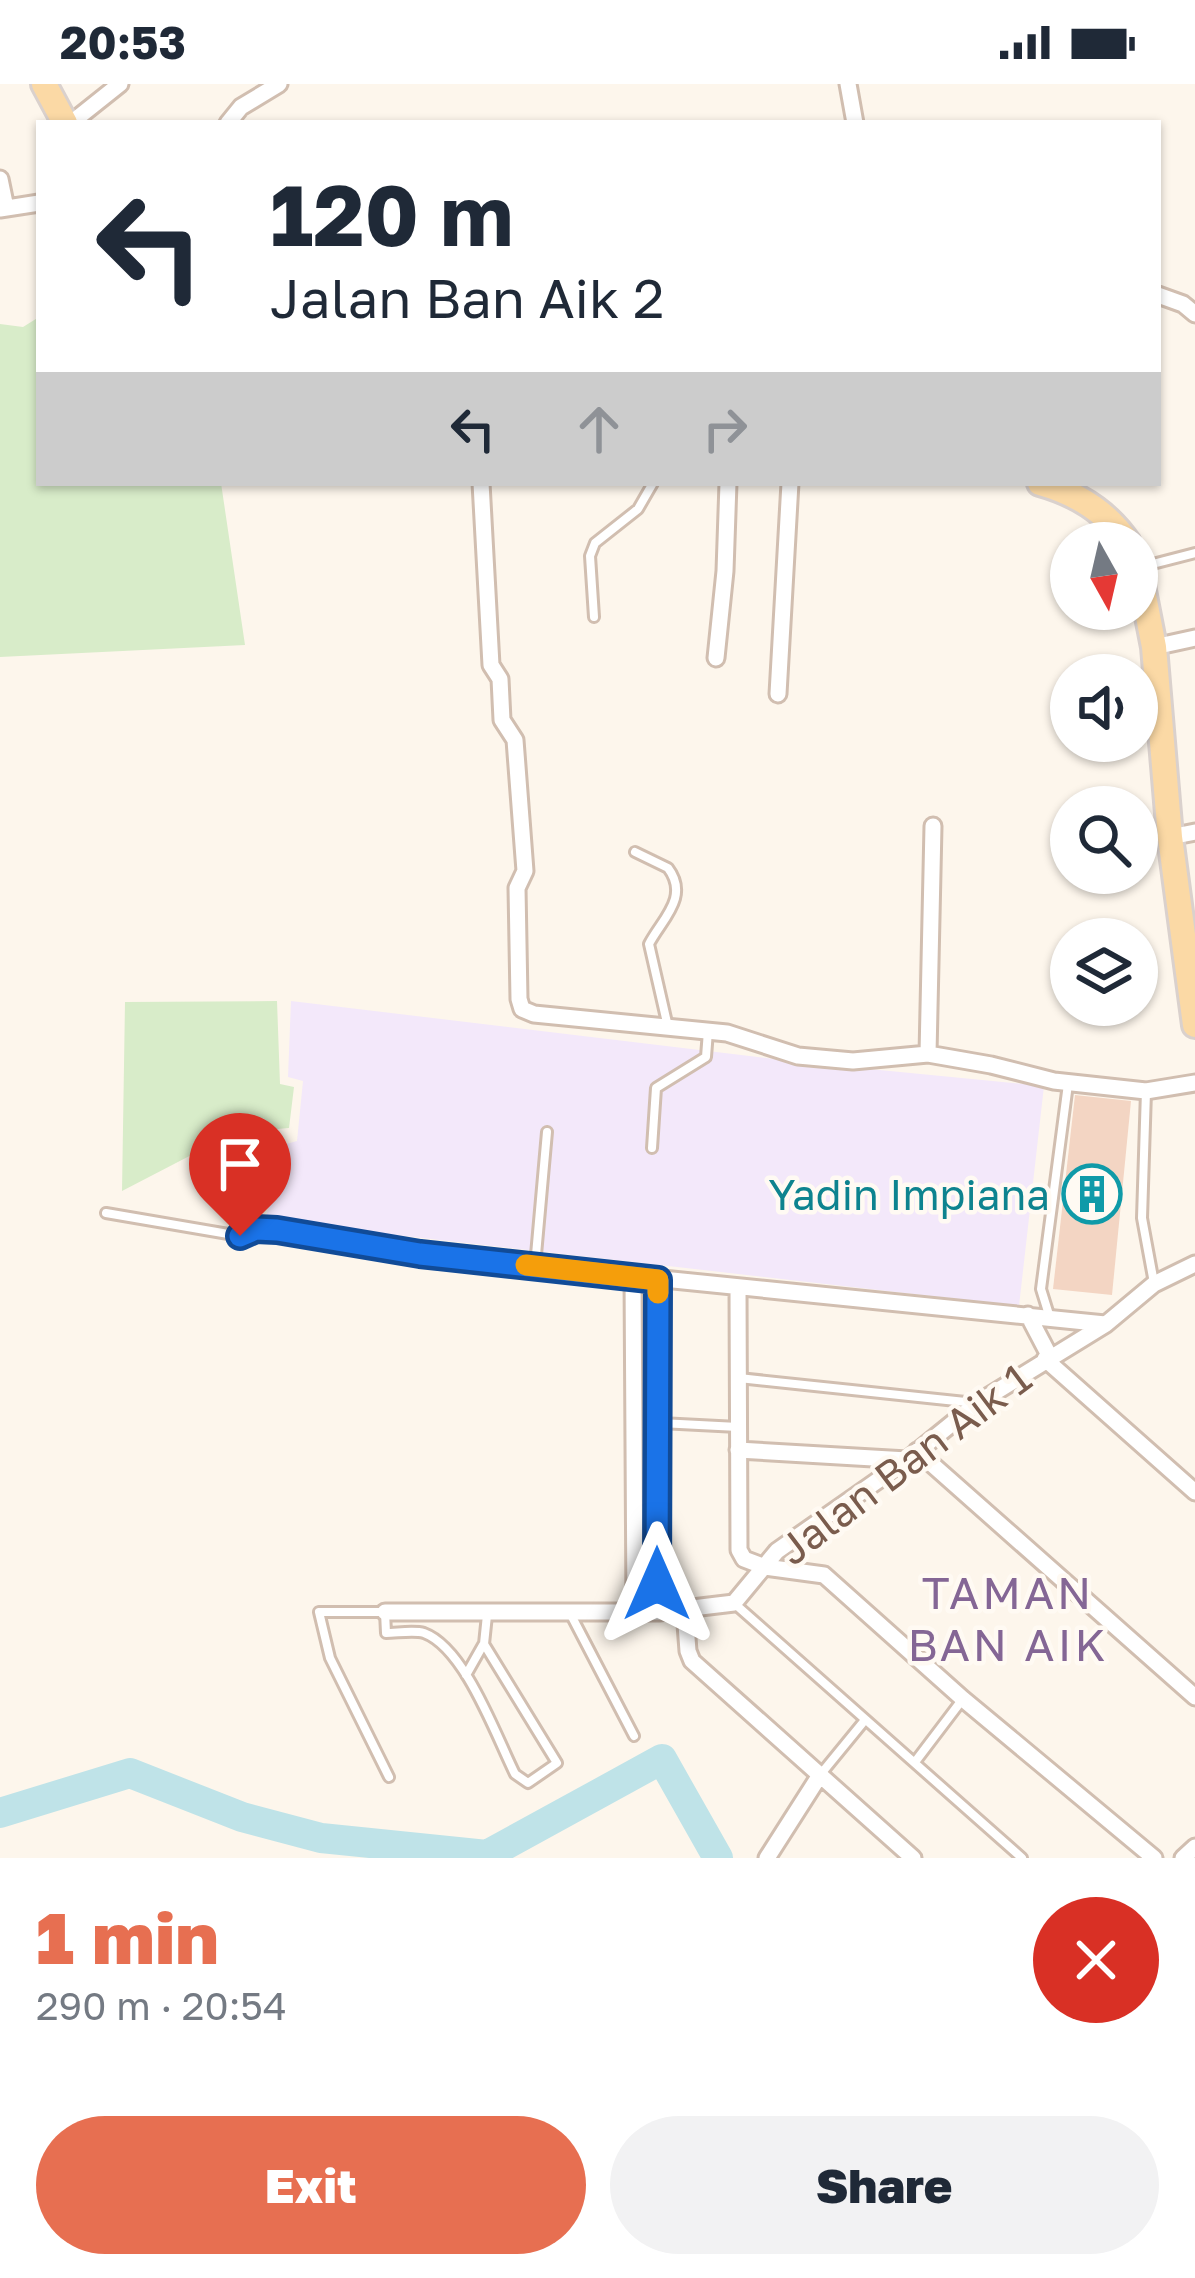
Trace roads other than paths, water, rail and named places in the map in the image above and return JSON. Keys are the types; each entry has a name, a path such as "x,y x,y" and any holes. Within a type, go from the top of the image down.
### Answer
{"main road":[{"path":"44,84 66,120"},
{"path":"1051,486 1066,490 1114,522"},
{"path":"1151,630 1182,834 1195,1025"}],"street":[{"path":"72,120 120,84"},
{"path":"230,120 241,106 279,84"},
{"path":"848,84 854,120"},
{"path":"0,179 3,208 36,203"},
{"path":"1161,296 1195,314"},
{"path":"482,486 491,665 500,680 502,720 515,740 525,872 517,888 522,1009 727,1033 798,1056 853,1060 928,1054 1068,1083 1146,1091 1195,1083"},
{"path":"716,658 728,486"},
{"path":"778,694 790,486"},
{"path":"1154,647 1195,638"},
{"path":"928,1054 933,826"},
{"name":"Jalan Ban Aik 1","path":"734,1603 777,1551 976,1404 1106,1324 1154,1284 1195,1264"},
{"path":"536,1266 1106,1324"},
{"path":"633,1276 634,1610"},
{"path":"658,1280 659,1612"},
{"path":"739,1288 739,1550 750,1563 824,1575 962,1699 1154,1858"},
{"path":"1028,1315 1048,1358 1195,1492"},
{"path":"738,1450 912,1455 1195,1697"},
{"path":"385,1612 659,1612 734,1603"},
{"path":"685,1611 692,1661 913,1858"},
{"path":"766,1858 820,1775"},
{"path":"1183,1858 1195,1846"}],"lane":[{"path":"594,617 590,556 595,543 638,509 651,486"},
{"path":"1158,560 1195,553"},
{"path":"635,852 668,868 678,891 649,944 668,1029"},
{"path":"652,1148 656,1088 706,1057 708,1031"},
{"path":"1050,1318 1041,1289 1068,1083"},
{"path":"1146,1091 1142,1218 1154,1284"},
{"path":"106,1213 240,1236 256,1229 277,1230 420,1254 536,1266 547,1132"},
{"path":"738,1378 976,1404"},
{"path":"658,1423 738,1427"},
{"path":"734,1603 1022,1858"},
{"path":"569,1610 634,1736"},
{"path":"466,1675 484,1644 488,1611"},
{"path":"388,1777 330,1658 319,1612 385,1612 386,1633 423,1633 445,1649 466,1675 515,1774 528,1783 557,1763 484,1644"},
{"path":"915,1762 962,1699"},
{"path":"820,1775 865,1720"}],"waterway":[{"path":"0,1813 130,1773 242,1817 321,1838 487,1855 662,1759 718,1858"}],"place":[{"name":"Yadin Impiana","path":"1092,1194"}],"district":[{"name":"TAMAN BAN AIK","path":"1008,1618"}]}
